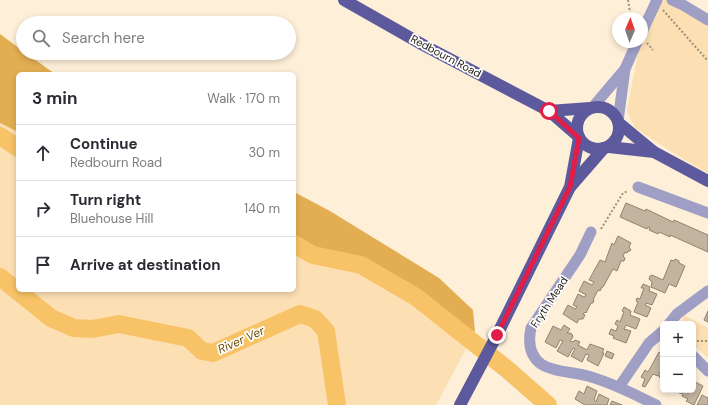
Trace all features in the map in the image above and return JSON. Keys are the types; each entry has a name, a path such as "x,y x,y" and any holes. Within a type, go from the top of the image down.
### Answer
{"main road":[{"name":"Redbourn Road","path":"344,0 425,46 549,111 579,137"},
{"path":"549,111 591,108 605,108 610,110 619,122 654,152 708,182"},
{"path":"591,108 584,112 577,123 579,137 584,144 590,148 597,149 607,148 654,152"},
{"path":"570,187 614,142 620,129 619,122"},
{"path":"460,405 477,375 570,187 579,137"}],"street":[{"path":"672,0 708,20"},
{"path":"648,16 654,1"},
{"path":"591,108 625,69 634,48"},
{"path":"619,122 625,69"},
{"path":"638,187 665,191 708,213"},
{"name":"Fryth Mead","path":"591,232 582,242 580,255 534,324 529,337 534,356 542,365 552,369 576,373 619,387 656,405"},
{"path":"672,321 678,314 708,291"},
{"path":"619,387 649,343 660,334"},
{"path":"694,357 708,371"}],"path":[{"path":"628,0 630,12"},
{"path":"654,1 708,61"},
{"path":"591,232 600,231 623,193 638,187"},
{"path":"696,341 708,342"}],"shaded area":[{"path":"663,0 667,0 708,24 708,173 683,159 635,128 627,111 639,48 648,48 648,21"},
{"path":"0,34 16,46 16,60 36,60 52,72 16,72 16,131 0,123"},
{"path":"0,123 16,131 16,292 296,292 296,241 309,247 363,261 420,294 475,332 436,405 0,405"},
{"path":"296,193 330,211 439,278 473,310 475,332 420,294 363,261 309,247 296,241"},
{"path":"684,315 695,321 682,321"},
{"path":"696,322 708,328 708,358 696,347"}],"building":[{"path":"626,203 645,211 646,209 673,222 674,220 708,235 708,252 670,235 670,237 659,232 658,234 649,230 650,228 648,227 647,229 620,217"},
{"path":"618,236 631,243 629,247 631,250 627,253 625,252 623,256 625,258 624,261 621,261 617,271 613,269 603,287 600,291 598,290 593,303 591,303 586,313 585,312 583,314 585,315 583,319 579,319 577,323 563,314 568,305 575,309 577,307 573,305 578,294 584,297 586,295 579,291 584,281 592,285 594,282 589,280 600,260 605,262 612,243 614,245"},
{"path":"675,259 685,266 676,287 669,284 665,293 651,287 652,282 649,279 650,276 652,275 663,280 671,260 674,261"},
{"path":"643,284 650,287 649,291 657,294 652,305 646,303 645,305 651,308 647,317 634,312 638,302 636,301 637,298 640,299 644,288 641,288"},
{"path":"624,307 631,311 630,315 640,319 636,329 626,325 624,329 631,331 626,343 613,338 614,336 609,334 611,329 616,331 618,326 615,324 617,320 620,322 624,312 622,311"},
{"path":"708,311 708,322 704,320"},
{"path":"564,325 570,329 567,333 572,334 573,337 570,341 573,342 575,340 580,342 578,345 587,350 590,344 604,349 602,353 604,353 598,366 587,360 589,355 586,354 582,362 571,356 575,349 573,348 568,357 557,351 563,341 560,340 556,348 545,342 553,326 561,330"},
{"path":"607,351 614,354 612,359 605,356"},
{"path":"659,352 660,372 658,376 653,374 645,387 642,386 645,379 641,377 645,370 648,372"},
{"path":"696,382 703,386 694,405 686,401 688,399 682,396 683,394 680,393 696,393"},
{"path":"587,386 597,391 594,400 596,402 599,394 609,399 607,405 585,405 575,399 579,391 584,394"},
{"path":"702,395 708,398 708,405 697,405"},
{"path":"612,401 622,405 610,405"}],"waterway":[{"name":"River Ver","path":"0,136 16,147"},
{"name":"River Ver","path":"296,245 313,255 361,265 416,297 508,370 548,405"},
{"name":"River Ver","path":"0,277 16,290"},
{"name":"River Ver","path":"19,292 51,318 74,328 92,329 119,324 188,338 202,351 213,353 300,314 315,319 326,331 337,405"}],"route":[{"path":"497,335 570,187 579,137 549,111"}]}
